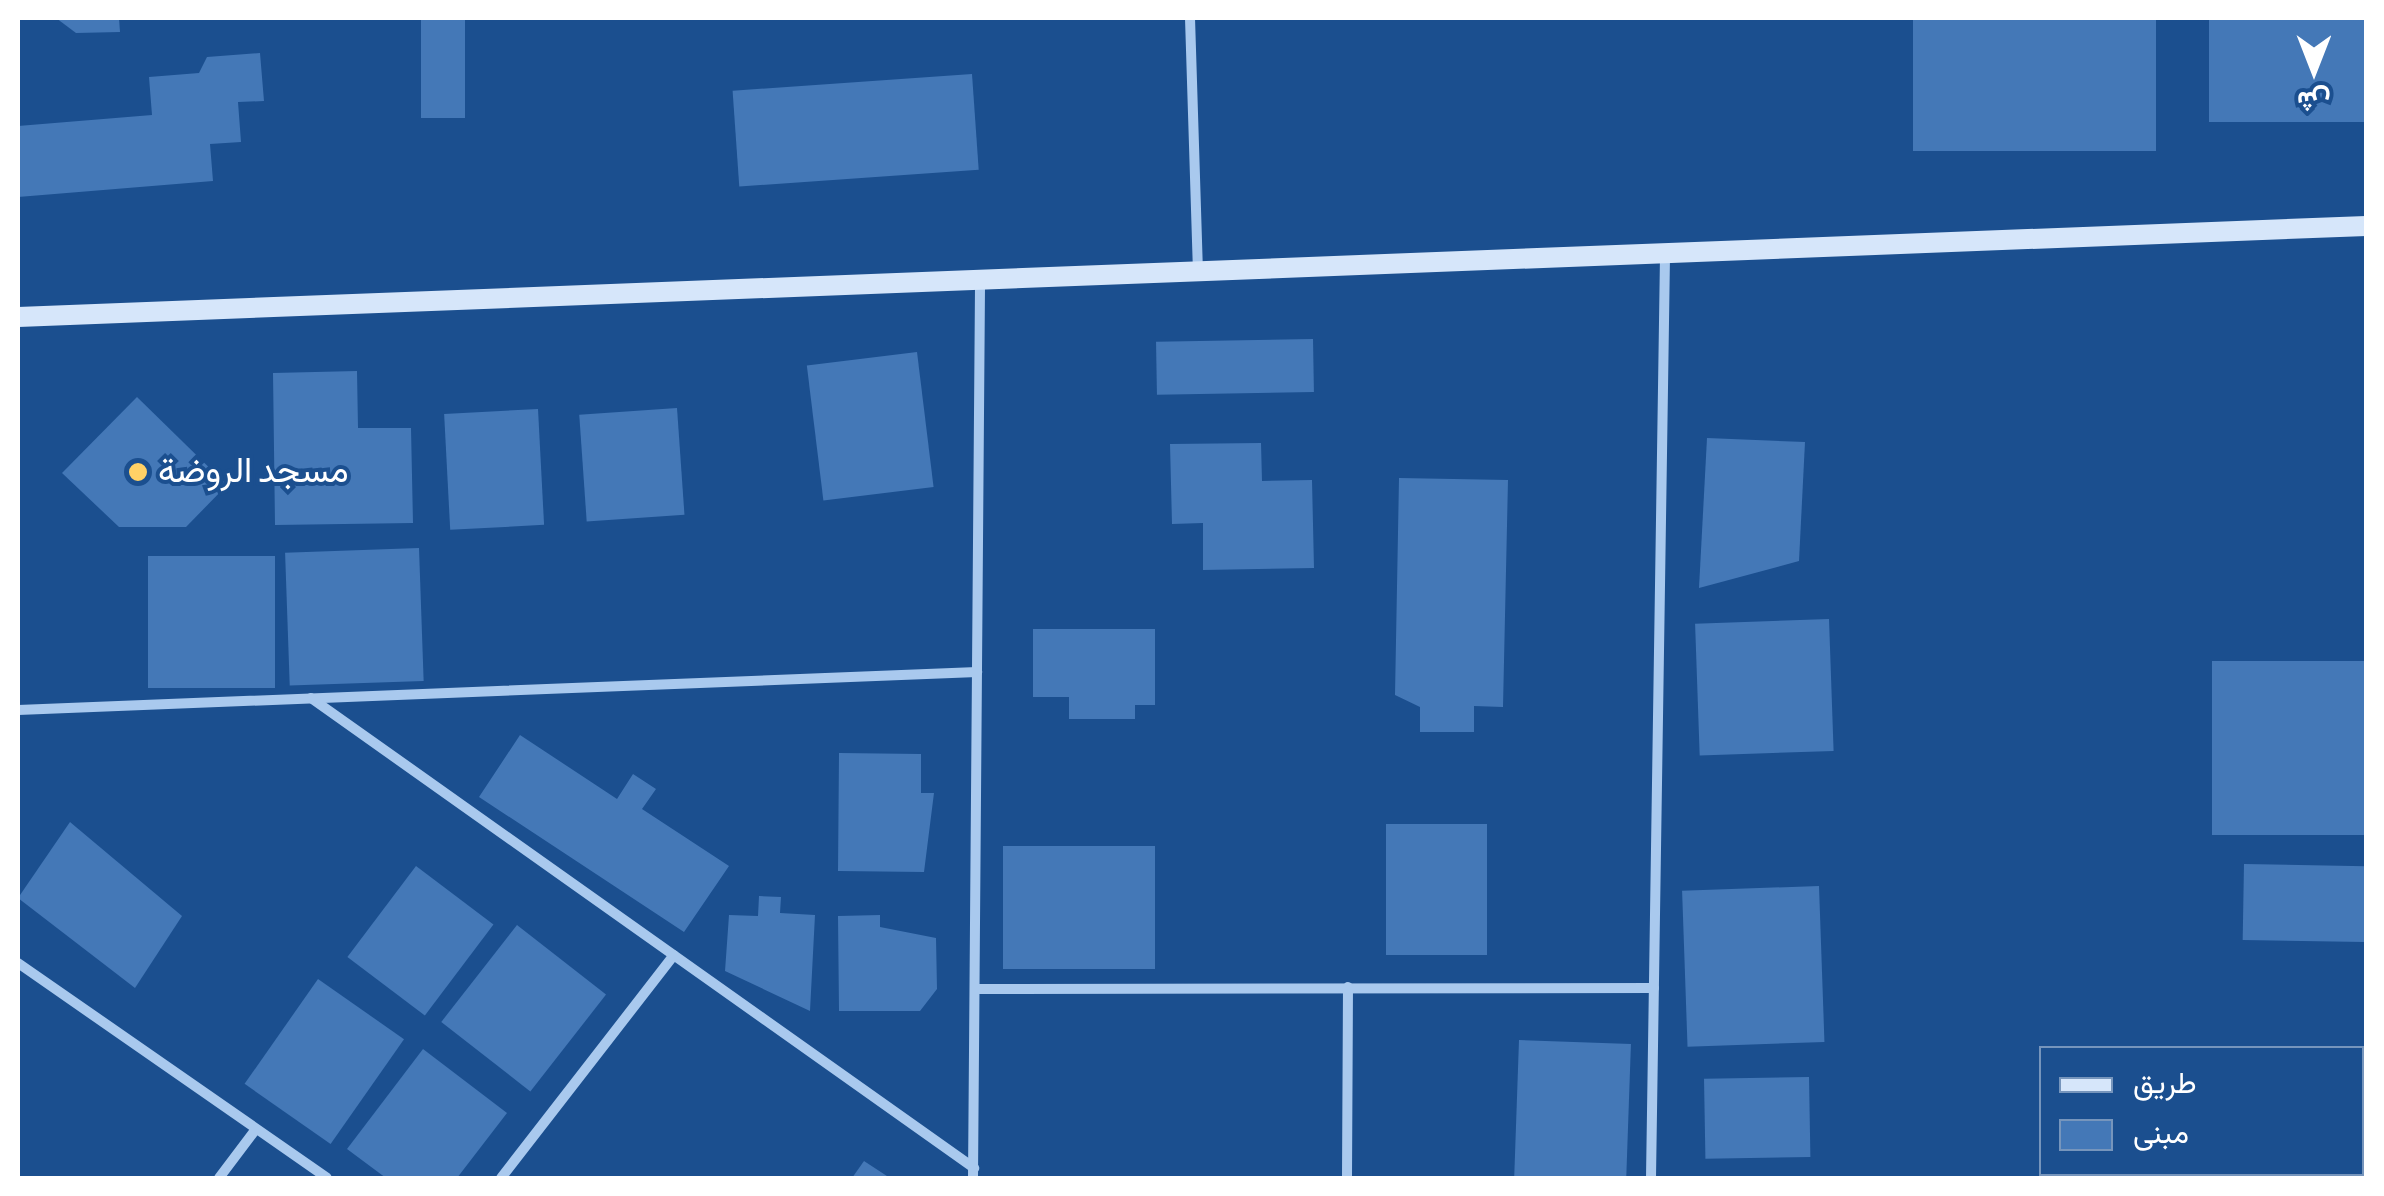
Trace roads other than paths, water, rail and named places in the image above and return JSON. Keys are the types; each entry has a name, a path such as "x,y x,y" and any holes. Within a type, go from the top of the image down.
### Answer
{"street":[{"path":"1190,18 1198,272"},
{"path":"18,318 2366,226"},
{"path":"1650,1178 1665,253"},
{"path":"974,1173 980,280"},
{"path":"18,710 977,672"},
{"path":"311,698 974,1173"},
{"path":"500,1178 674,955"},
{"path":"18,963 327,1178"},
{"path":"1347,1178 1348,987"},
{"path":"975,989 1654,988"},
{"path":"219,1178 256,1129"}],"place":[{"name":"مسجد الروضة","path":"138,472"}]}
